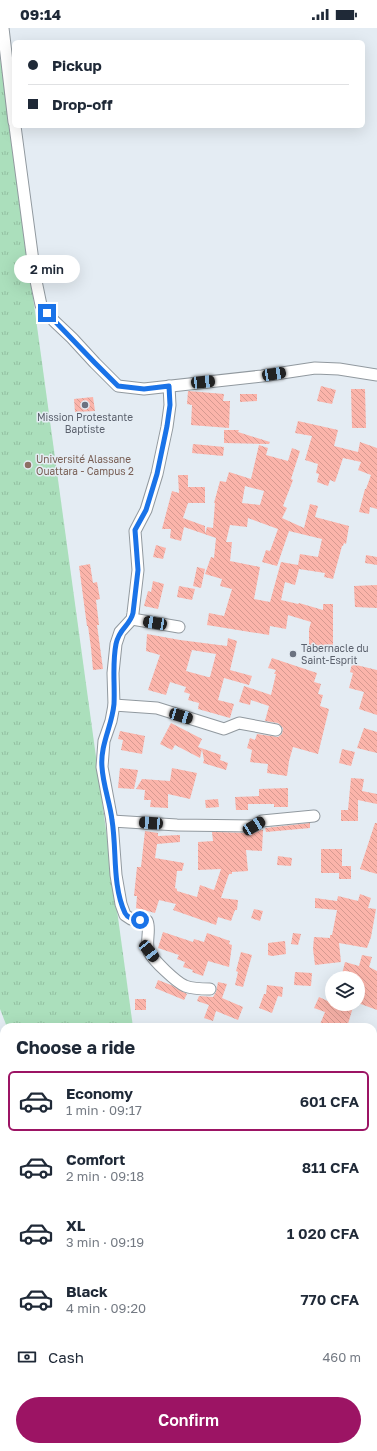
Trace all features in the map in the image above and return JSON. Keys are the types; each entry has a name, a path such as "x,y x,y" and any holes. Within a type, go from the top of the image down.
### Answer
{"street":[{"path":"3,28 12,105"},
{"path":"15,128 35,276 41,305 54,321 118,386 144,389 262,376 315,368 339,369 377,375"},
{"path":"169,386 170,405 157,474 146,510 135,530 138,570 132,619 120,632 116,644 113,673 114,705 111,722 104,741 102,767 112,821 116,875 121,904 125,915 131,919 147,921 149,951 157,962 171,975 185,986 210,989"},
{"path":"132,619 179,627"},
{"path":"114,705 157,708 224,729 239,723 276,730"},
{"path":"112,821 176,825 254,826 262,821 314,816"}],"green space":[{"name":"Université Alassane Ouattara - Campus 2","path":"0,56 132,1023 5,1023 0,1009"}],"building":[{"path":"321,386 336,390 332,404 317,401"},
{"path":"351,389 365,389 366,428 352,428"},
{"path":"188,391 224,394 223,401 230,401 229,428 191,425 192,405 187,404"},
{"path":"240,394 257,394 257,401 240,402"},
{"path":"93,397 95,411 75,412 74,399"},
{"path":"298,421 338,430 334,446 358,452 360,442 377,448 377,509 370,507 369,514 359,512 365,489 371,475 358,470 361,462 343,458 335,482 330,480 328,486 317,482 319,474 316,473 318,464 305,460 312,436 295,433"},
{"path":"224,430 239,430 238,432 270,442 269,444 224,443"},
{"path":"193,444 224,447 223,456 192,453"},
{"path":"259,445 268,448 266,455 288,461 292,448 300,451 291,479 293,480 283,506 287,508 282,518 304,528 310,504 318,506 315,517 349,526 346,544 344,543 342,546 333,579 324,577 325,573 299,569 295,585 285,582 281,600 299,603 323,610 323,604 333,604 333,652 309,653 309,629 311,622 288,615 286,629 270,626 269,635 207,625 209,613 224,616 232,589 220,586 222,579 205,574 211,557 214,558 216,538 184,527 181,541 170,538 171,529 162,529 172,491 179,493 178,475 188,475 188,487 205,487 205,503 188,503 183,518 205,526 205,534 207,527 213,528 214,503 220,481 226,482 229,472 251,479","holes":["245,486 264,491 260,505 242,503","248,518 278,529 270,551 266,550 262,562 277,566 289,531 322,539 318,557 300,554 298,565 281,562 270,602 254,599 260,567 230,561 232,542 226,542 230,525 247,527"]},
{"path":"156,545 166,548 163,559 153,557"},
{"path":"366,555 377,557 377,565 365,563"},
{"path":"90,564 93,583 97,582 100,599 96,600 99,625 97,625 103,669 93,670 79,566"},
{"path":"197,567 205,569 201,588 193,586"},
{"path":"153,581 164,584 158,609 144,606 148,591 151,592"},
{"path":"377,585 377,608 355,607 354,586"},
{"path":"179,586 195,589 192,600 177,597"},
{"path":"147,634 227,646 228,638 237,641 230,670 252,676 249,685 224,678 218,700 234,704 230,718 198,709 199,703 188,700 190,694 184,692 186,687 170,682 166,695 148,690 160,655 146,651","holes":["192,650 216,654 210,677 186,671"]},
{"path":"272,658 317,673 314,682 321,684 318,694 323,695 320,706 329,709 318,754 293,747 287,776 267,773 268,764 250,762 252,750 247,748 250,738 255,740 257,734 278,737 282,734 283,728 278,723 265,721 269,706 251,700 250,705 239,702 244,686 271,695 276,674 274,674 276,670 268,668"},
{"path":"352,664 377,670 377,715 359,709 364,692 349,688 353,673 350,672"},
{"path":"171,723 202,739 198,747 221,755 220,760 228,763 226,770 203,763 204,760 202,749 200,758 175,745 172,750 160,744"},
{"path":"364,728 377,732 377,753 357,748"},
{"path":"120,731 145,736 142,754 121,750 123,740 118,739"},
{"path":"342,749 355,752 351,766 339,763"},
{"path":"120,768 138,770 134,789 118,788"},
{"path":"172,768 197,773 190,799 168,794 168,808 150,807 151,800 144,800 145,790 136,789 142,779 170,781"},
{"path":"351,778 364,779 362,791 377,794 377,804 358,800 358,821 341,821 341,810 348,810"},
{"path":"288,788 288,807 274,807 274,804 248,804 248,810 236,810 235,797 259,796 259,789"},
{"path":"218,799 219,807 206,808 205,800"},
{"path":"310,823 310,828 266,832 265,828"},
{"path":"375,823 377,823 377,874 360,869"},
{"path":"263,830 262,851 246,850 248,871 232,872 232,874 229,874 221,898 238,900 237,910 235,910 231,921 218,917 216,925 173,910 176,904 159,900 155,913 136,908 137,896 134,896 137,867 141,867 145,831 158,833 158,836 180,835 180,842 157,844 155,858 184,863 182,871 177,871 175,888 177,891 197,897 200,885 214,890 221,869 198,870 198,842 213,841 212,832 254,833"},
{"path":"321,849 342,849 342,866 351,866 351,879 339,879 339,873 321,873"},
{"path":"278,856 292,858 291,866 277,865"},
{"path":"360,894 371,898 368,908 376,909 371,937 367,948 339,943 341,962 315,965 313,949 314,937 330,938 330,935 332,935 337,910 315,908 315,898 337,901 338,896 358,901"},
{"path":"254,909 263,911 260,921 251,918"},
{"path":"163,932 193,942 194,939 204,942 207,933 230,941 229,944 232,945 229,967 208,961 203,976 192,972 193,970 183,967 185,962 177,959 179,955 158,948"},
{"path":"293,933 301,934 298,945 291,944"},
{"path":"285,941 286,954 272,956 268,955 268,943"},
{"path":"241,952 252,955 243,987 235,985 238,972 236,971"},
{"path":"362,955 372,957 369,967 377,971 377,1010 365,1006 365,971 343,971 345,962 359,966"},
{"path":"295,972 312,973 311,986 294,985"},
{"path":"158,980 187,994 184,1000 155,988"},
{"path":"218,982 227,984 222,998 243,1007 238,1020 216,1011 213,1021 204,1018 209,1005 197,1001 199,996 213,997 216,992"},
{"path":"267,985 283,987 282,997 278,996 272,1013 259,1008 264,994 266,994"},
{"path":"319,997 325,1000 325,1011 352,1011 348,1023 321,1023 325,1012 314,1008"},
{"path":"135,999 146,999 146,1010 135,1010"}],"place":[{"name":"Mission Protestante Baptiste","path":"85,405"},
{"name":"Université Alassane Ouattara - Campus 2","path":"28,465"},
{"name":"Tabernacle du Saint-Esprit","path":"293,654"}],"route":[{"path":"47,313 118,386 144,389 169,386 170,405 157,474 146,510 135,530 138,570 133,613 132,619 120,632 116,644 113,673 114,705 111,722 104,741 102,755 104,781 112,821 116,875 121,904 125,915 131,919 140,920"}]}
